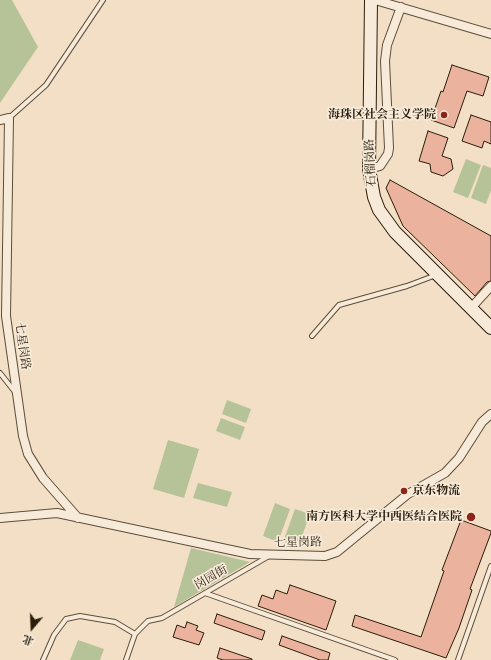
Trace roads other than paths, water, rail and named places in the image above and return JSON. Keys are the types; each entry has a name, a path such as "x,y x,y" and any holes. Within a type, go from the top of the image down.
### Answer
{"main road":[{"name":"石榴岗路","path":"371,0 369,169 374,197 379,210 394,232 491,328"}],"street":[{"path":"375,0 491,34"},
{"path":"369,169 380,166 390,148 385,61 388,44 400,7"},
{"path":"0,120 9,118"},
{"name":"七星岗路","path":"9,118 6,316 23,436 28,454 43,478 78,518"},
{"path":"471,308 491,286"},
{"name":"七星岗路","path":"0,518 57,514 250,554 270,556 325,556 337,552 408,494 445,473 458,458 482,422 491,414"}],"lane":[{"path":"9,118 46,85 103,0"},
{"path":"312,336 339,305 407,286 436,274"},
{"path":"0,373 17,394"},
{"name":"岗园街","path":"135,634 148,621 162,618 270,556"},
{"path":"458,660 491,566"},
{"path":"205,593 395,660"},
{"path":"43,660 54,635 66,619 80,616 115,622 135,634 126,660"}],"place":[{"name":"海珠区社会主义学院","path":"444,115"},
{"name":"京东物流","path":"404,491"},
{"name":"南方医科大学中西医结合医院","path":"471,517"}]}
